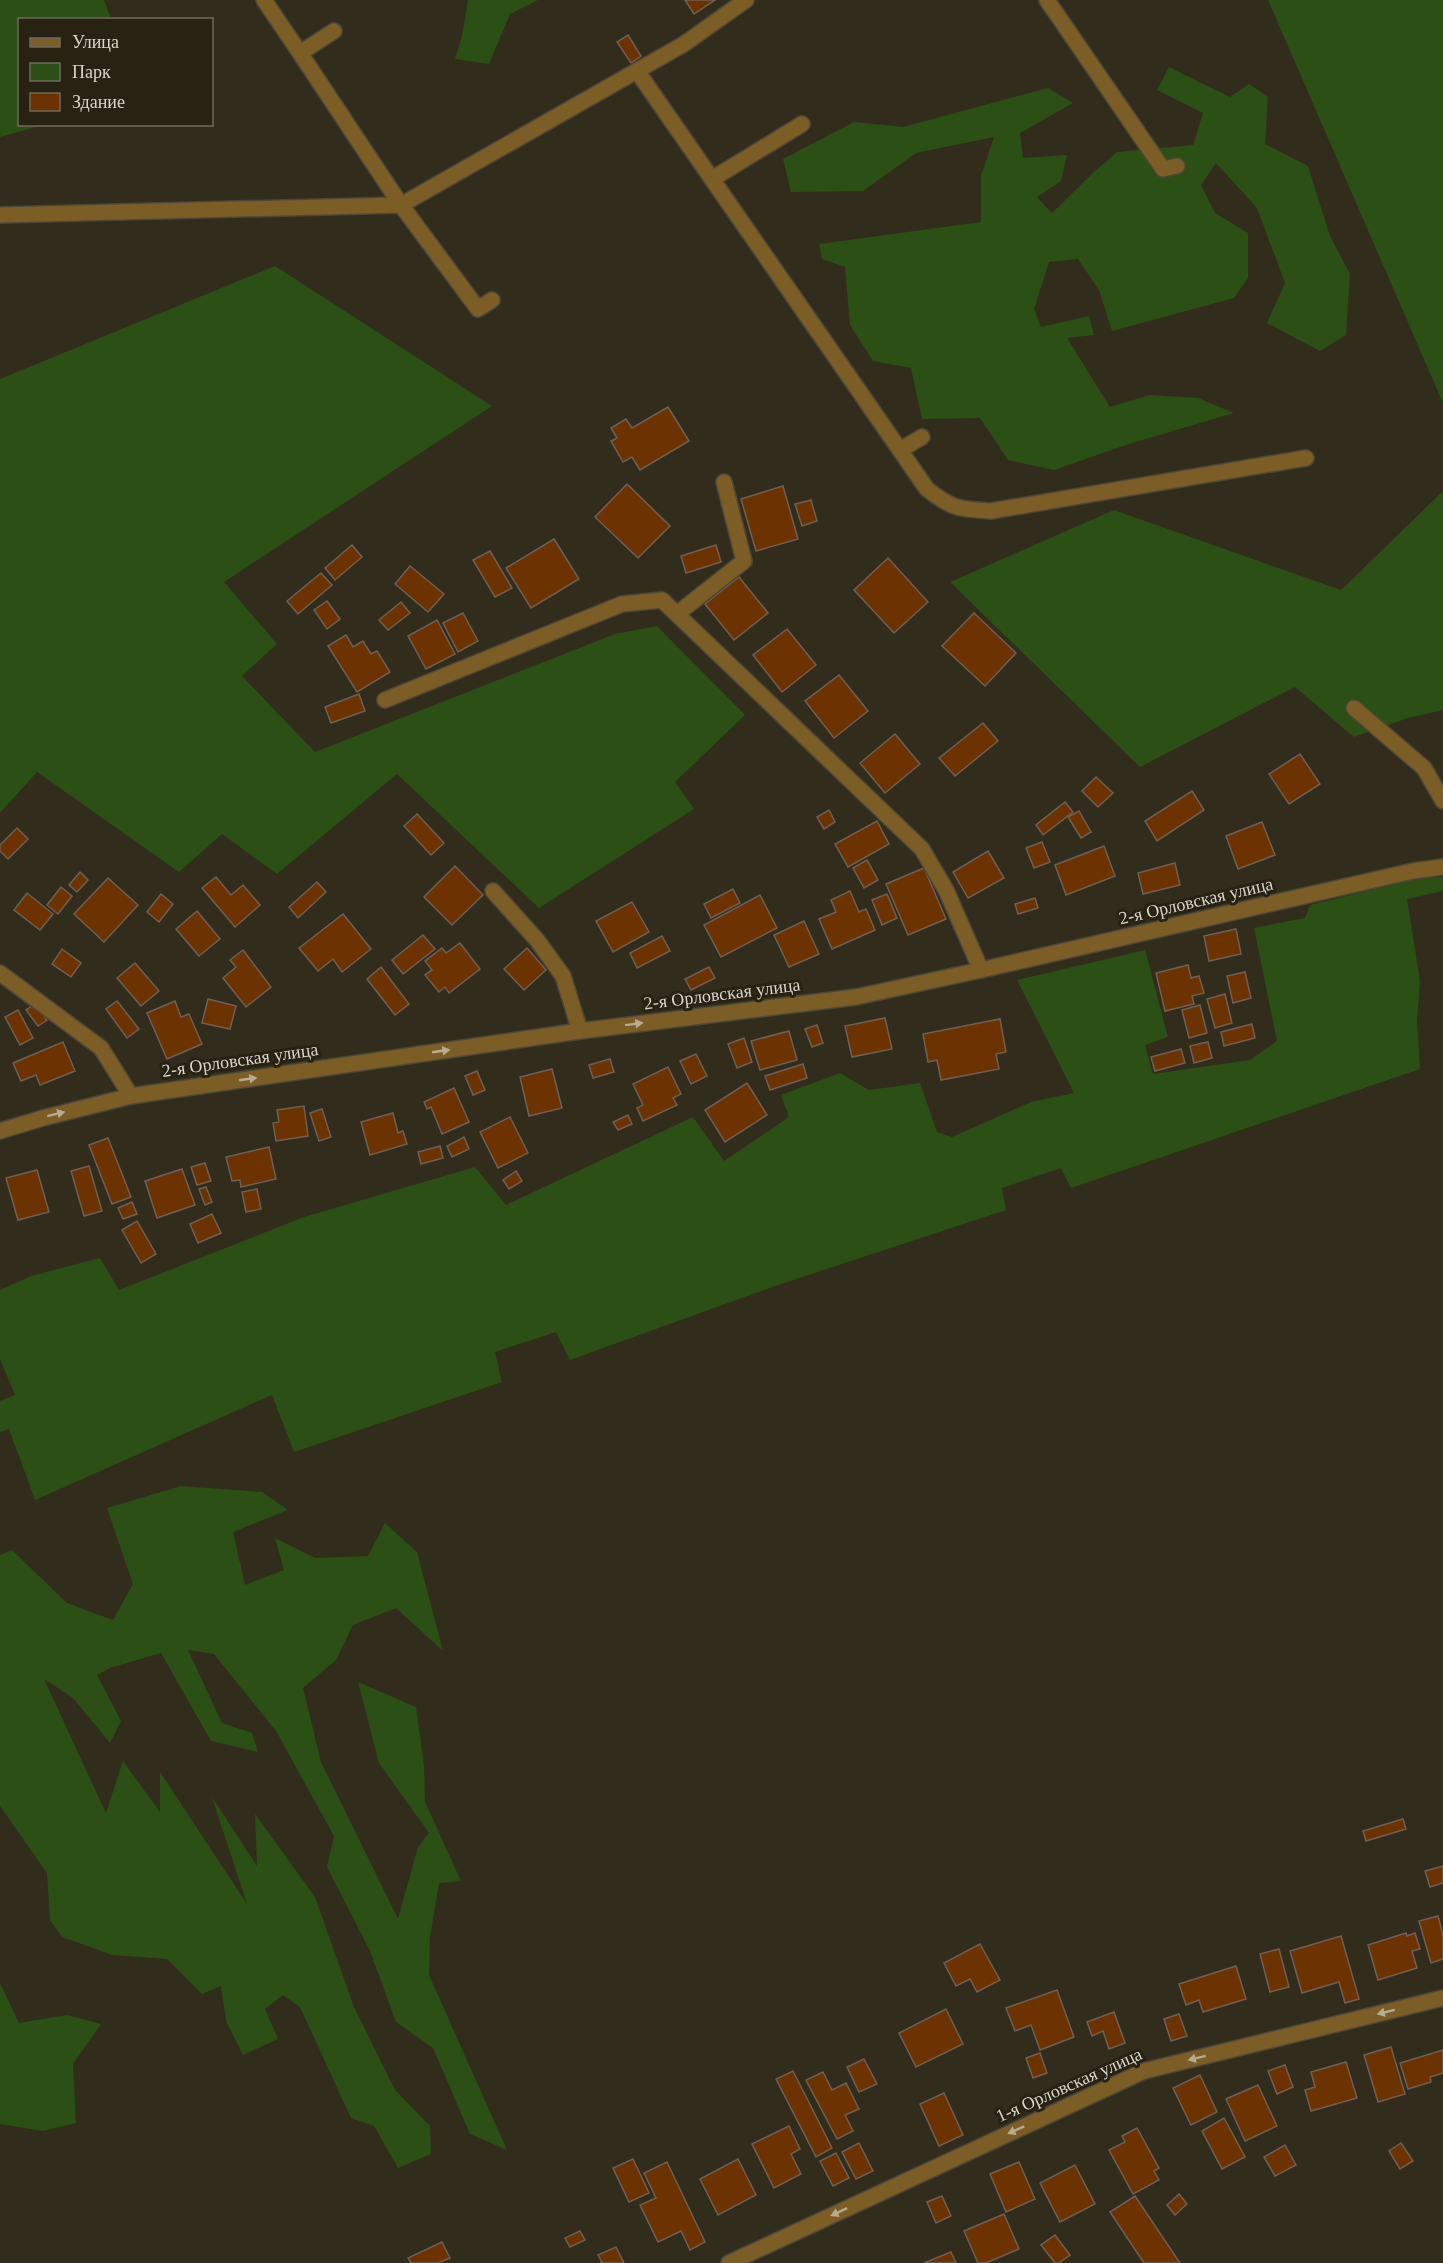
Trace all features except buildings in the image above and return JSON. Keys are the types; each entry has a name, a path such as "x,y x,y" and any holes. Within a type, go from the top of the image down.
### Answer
{"street":[{"path":"264,0 401,205 478,309 492,300"},
{"path":"0,215 401,205 684,44 746,0"},
{"path":"1047,0 1163,169 1177,166"},
{"path":"300,53 334,31"},
{"path":"637,71 927,489 946,504 966,509 991,511 1306,458"},
{"path":"712,179 802,124"},
{"path":"900,450 922,437"},
{"path":"677,614 744,561 724,482"},
{"path":"384,700 622,604 662,600 922,849 946,890 981,970"},
{"path":"1354,708 1424,768 1443,801"},
{"name":"2-я Орловская улица","path":"0,1131 131,1096 580,1031 856,997 1402,873 1443,867"},
{"path":"493,891 537,940 563,976 580,1031"},
{"path":"0,973 101,1048 131,1096"},
{"name":"1-я Орловская улица","path":"729,2263 1144,2071 1443,1998"}],"green space":[{"path":"0,0 104,0 111,18 18,18 18,126 39,126 0,137"},
{"path":"468,0 538,0 510,14 489,64 455,59 462,36"},
{"path":"1268,0 1443,0 1443,403"},
{"path":"1169,67 1230,97 1249,84 1268,97 1265,144 1308,166 1330,236 1350,274 1346,335 1320,351 1267,323 1285,283 1257,208 1216,163 1201,185 1215,213 1248,233 1248,278 1234,298 1112,331 1099,290 1078,259 1049,262 1034,309 1041,327 1089,316 1094,335 1067,338 1110,407 1150,395 1198,398 1234,413 1129,444 1054,470 1008,460 980,418 922,419 911,368 873,361 850,325 845,267 822,259 819,244 981,222 981,176 994,137 916,153 863,191 791,192 783,159 854,122 903,127 1048,88 1073,103 1020,133 1023,158 1067,155 1061,181 1037,197 1052,213 1117,152 1193,145 1203,113 1157,90"},
{"path":"275,266 492,406 224,582 277,644 242,676 315,752 615,634 657,626 745,715 675,782 694,809 539,908 397,774 277,874 222,834 179,872 37,772 0,813 0,379"},
{"path":"1443,491 1443,710 1408,718 1354,737 1295,687 1140,767 950,582 1114,510 1341,590"},
{"path":"1443,877 1443,891 1407,899 1420,981 1417,1021 1420,1069 1071,1188 1061,1168 1002,1188 1006,1210 775,1286 570,1360 556,1332 495,1352 502,1382 294,1452 272,1395 35,1500 9,1429 0,1432 0,1401 15,1395 0,1359 0,1290 31,1276 100,1258 119,1290 304,1217 475,1167 506,1205 693,1117 724,1161 789,1117 781,1095 840,1073 869,1090 920,1083 937,1132 952,1137 1031,1102 1074,1093 1017,980 1145,950 1168,1037 1145,1045 1153,1074 1250,1060 1277,1041 1254,928 1305,918 1310,905 1419,878"},
{"path":"181,1486 262,1492 288,1510 233,1532 245,1585 284,1570 275,1538 315,1558 368,1556 385,1523 417,1552 443,1651 396,1608 353,1625 336,1660 303,1688 321,1762 398,1919 418,1847 429,1833 379,1763 358,1682 416,1707 424,1766 425,1802 461,1881 439,1883 430,1937 429,1975 507,2150 470,2134 433,2048 396,2022 370,1951 327,1867 334,1836 276,1731 214,1654 188,1650 222,1723 252,1733 258,1752 211,1741 161,1653 110,1668 97,1675 121,1721 110,1743 73,1698 44,1679 106,1813 123,1761 160,1812 160,1772 247,1904 212,1797 257,1866 255,1814 315,1897 354,2007 395,2090 430,2126 431,2154 398,2168 374,2126 351,2118 300,2007 283,1995 265,2009 278,2039 243,2055 226,2021 221,1986 202,1994 167,1959 112,1955 62,1937 50,1920 47,1873 0,1806 0,1555 12,1550 67,1603 113,1620 133,1584 107,1508"},
{"path":"0,1983 19,2023 67,2015 101,2024 73,2064 76,2123 43,2131 0,2124"}]}
